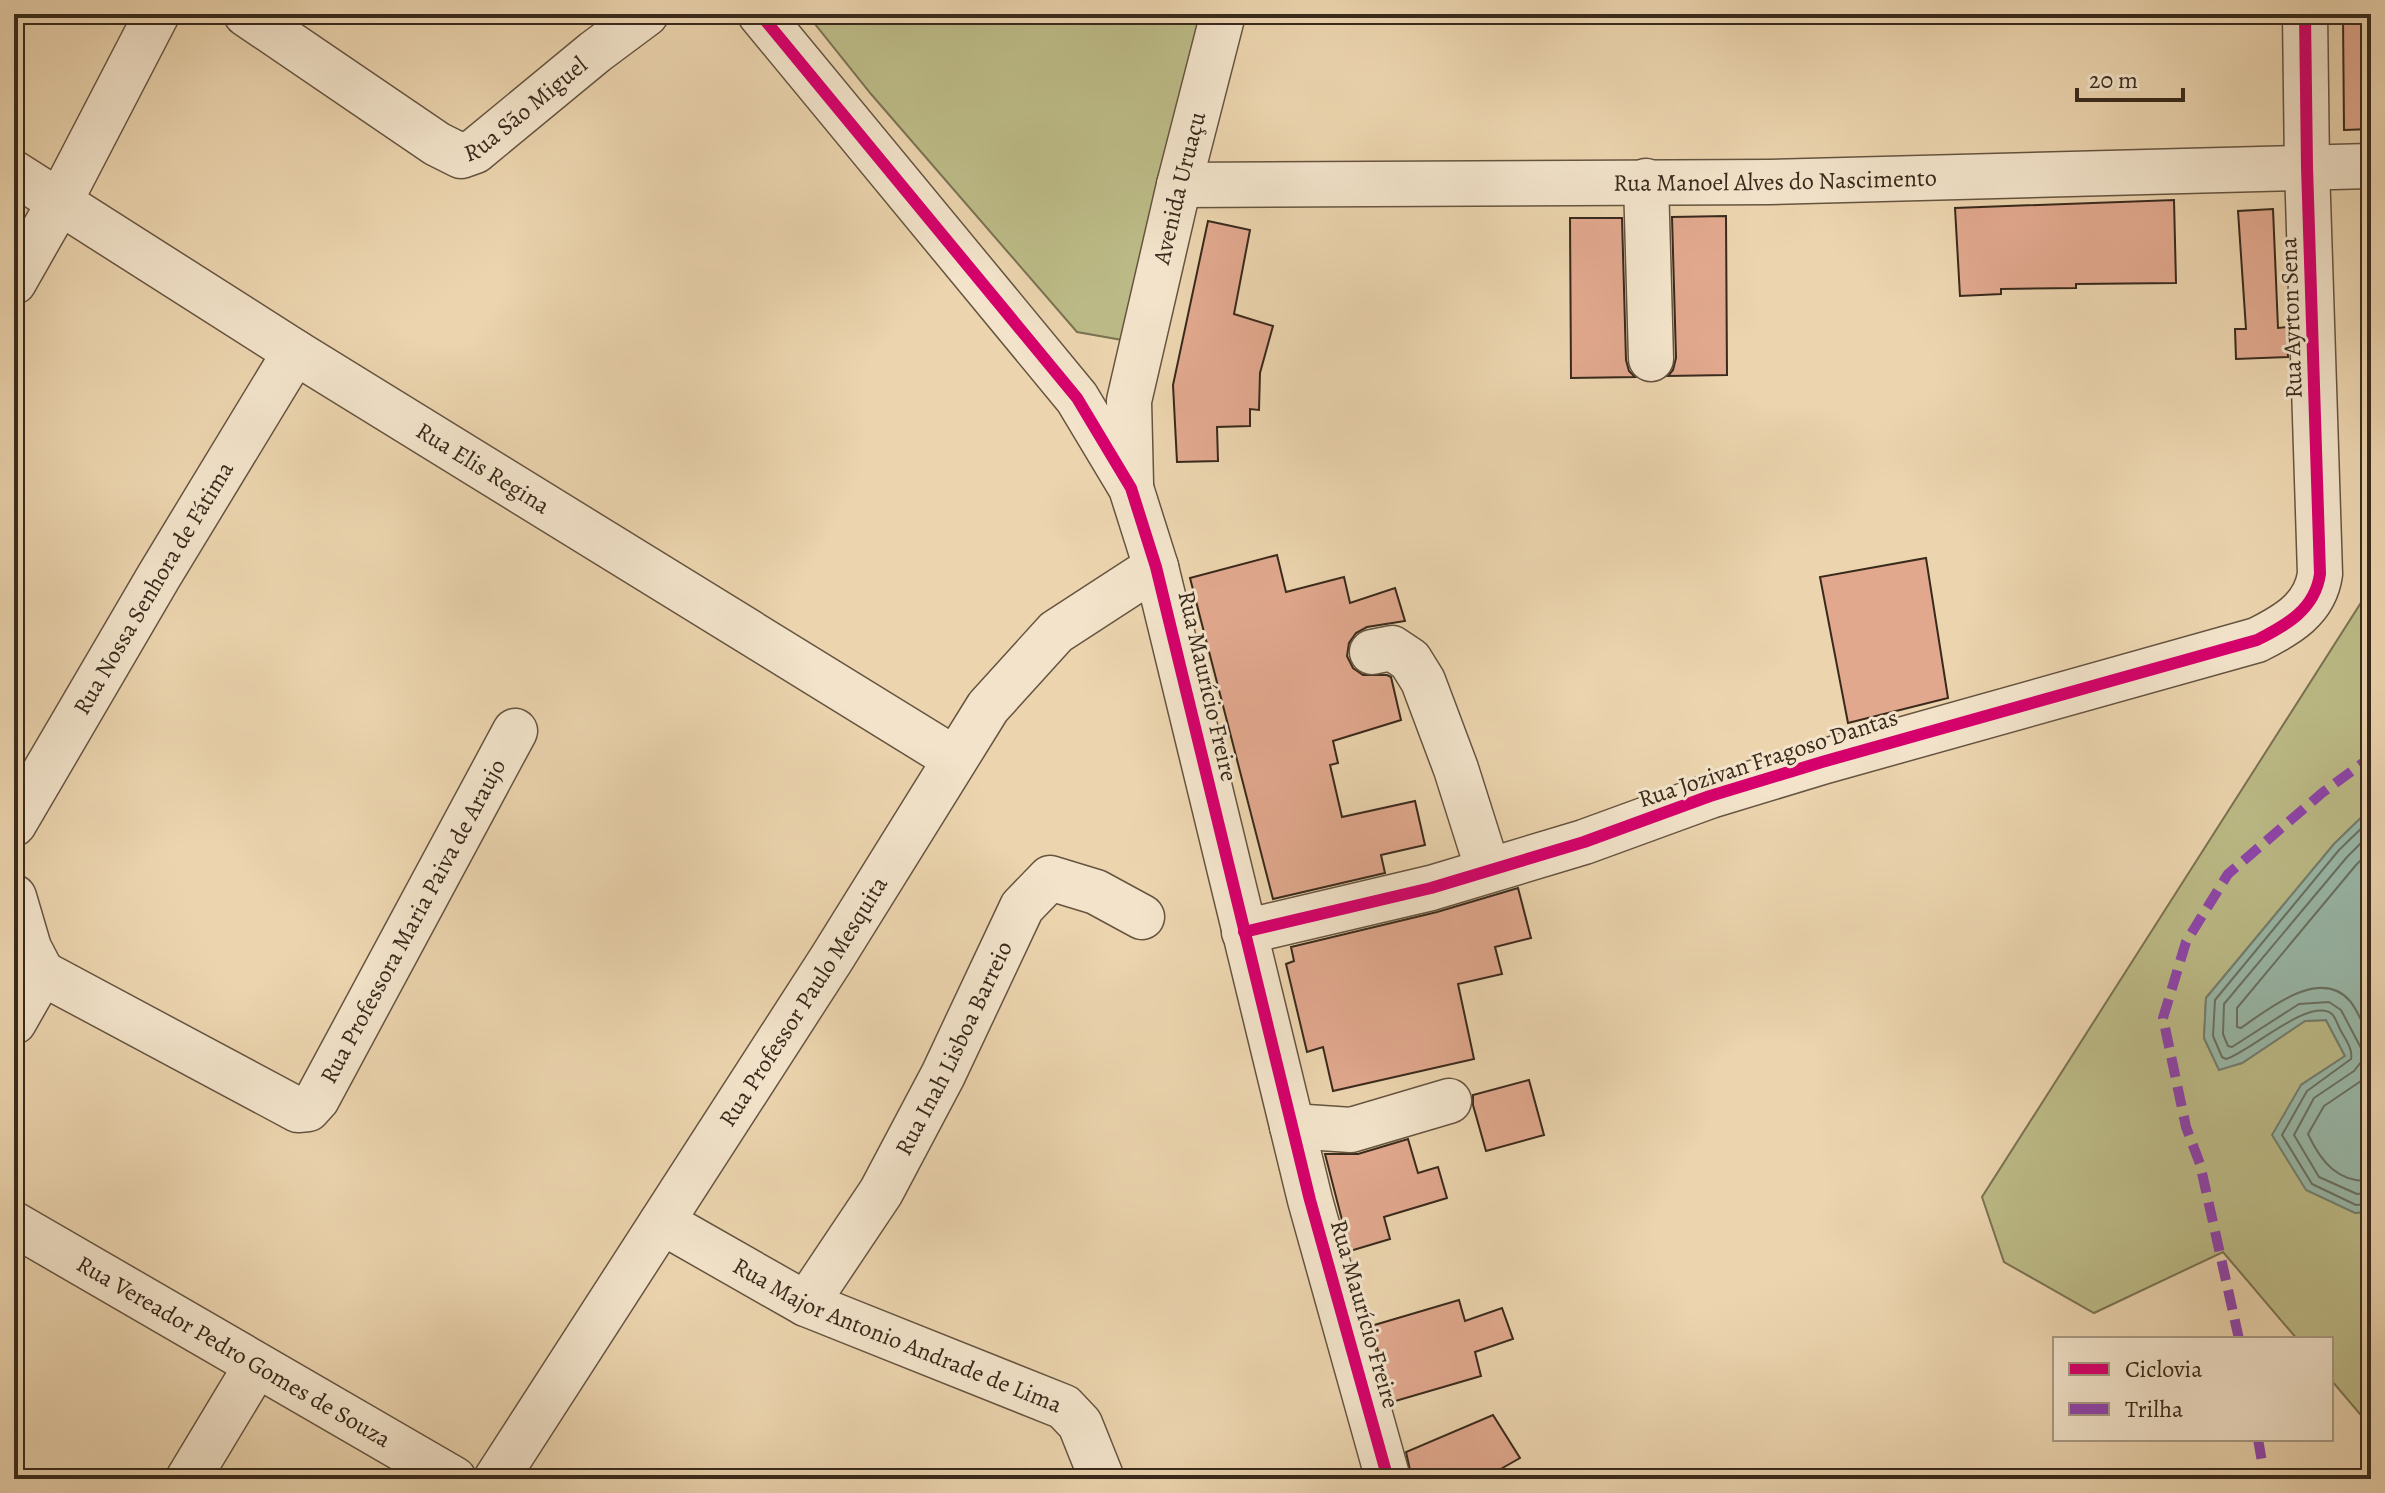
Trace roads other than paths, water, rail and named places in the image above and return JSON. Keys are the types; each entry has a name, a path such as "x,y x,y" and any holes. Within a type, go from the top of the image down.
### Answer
{"street":[{"path":"14,282 59,203 157,14"},
{"name":"Rua São Miguel","path":"246,14 456,155 470,154 646,14"},
{"name":"Rua Maurício Freire","path":"760,14 1077,398 1131,488 1156,567 1292,1126 1388,1479"},
{"name":"Avenida Uruaçu","path":"1131,488 1129,401 1223,14"},
{"name":"Rua Ayrton Sena","path":"2300,614 2315,592 2320,574 2305,14"},
{"name":"Rua Manoel Alves do Nascimento","path":"1179,185 1769,182 2371,166"},
{"name":"Rua Elis Regina","path":"14,173 295,352 955,759"},
{"path":"1646,181 1651,359"},
{"name":"Rua Nossa Senhora de Fátima","path":"14,824 295,352"},
{"path":"1051,367 1088,381 1116,380 1137,364"},
{"name":"Rua Professor Paulo Mesquita","path":"496,1479 832,958 988,707 1056,632 1156,567"},
{"name":"Rua Jozivan Fragoso Dantas","path":"1244,932 1431,888 1584,842 1710,796 1822,762 2257,640 2300,614"},
{"path":"1372,652 1392,648 1410,660 1423,681 1456,769 1488,870"},
{"name":"Rua Professora Maria Paiva de Araujo","path":"28,972 298,1110 308,1109 317,1099 515,731"},
{"name":"Rua Inah Lisboa Barreio","path":"806,1304 881,1192 943,1075 1022,907 1050,878 1096,892 1142,917"},
{"path":"14,897 29,948 28,972 14,1022"},
{"path":"1292,1126 1351,1130 1449,1101"},
{"name":"Rua Major Antonio Andrade de Lima","path":"662,1222 806,1304 1064,1407 1080,1424 1102,1479"},
{"name":"Rua Vereador Pedro Gomes de Souza","path":"20,1241 256,1366 454,1479"},
{"path":"188,1479 256,1366"}],"water":[{"path":"2371,808 2371,1211 2355,1213 2306,1190 2272,1135 2301,1085 2345,1056 2326,1020 2305,1021 2242,1063 2219,1070 2204,1038 2206,998 2334,844"}]}
